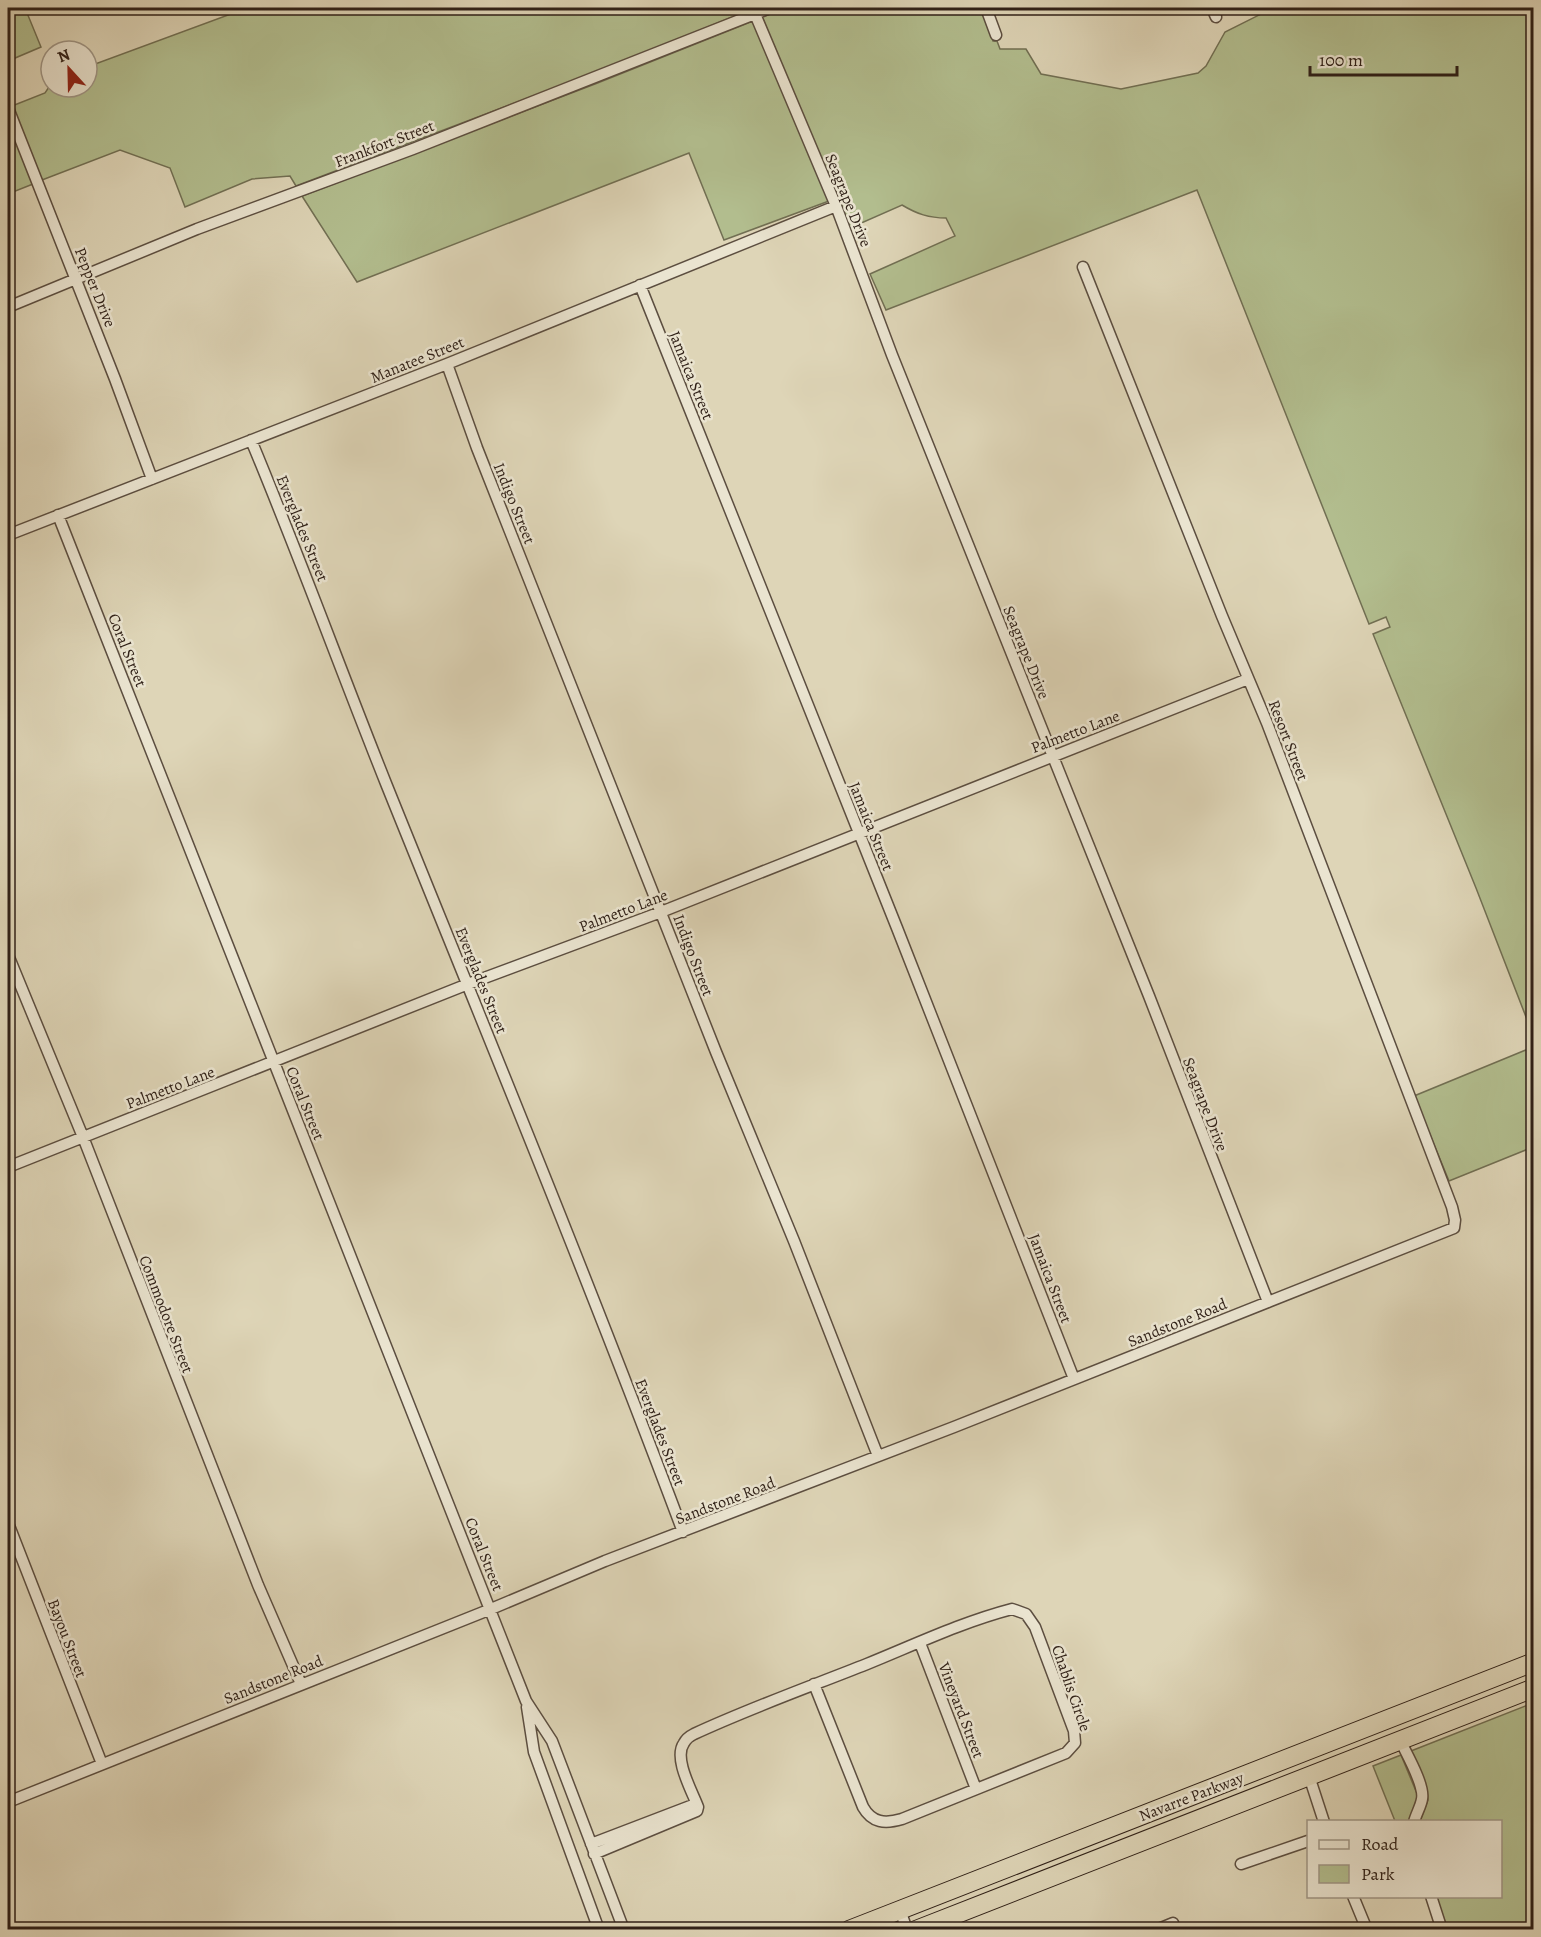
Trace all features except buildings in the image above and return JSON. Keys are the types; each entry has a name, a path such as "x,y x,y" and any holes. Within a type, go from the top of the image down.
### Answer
{"highway":[{"name":"Navarre Parkway","path":"849,1929 1533,1662"},
{"name":"Navarre Parkway","path":"916,1929 1533,1688"}],"street":[{"name":"Frankfort Street","path":"8,307 197,229 413,149 770,8"},
{"path":"986,8 996,35"},
{"name":"Seagrape Drive","path":"755,14 836,206 892,355 1053,755 1268,1302"},
{"name":"Pepper Drive","path":"8,108 152,479"},
{"name":"Manatee Street","path":"8,535 447,364 836,206"},
{"name":"Resort Street","path":"1083,267 1248,679 1452,1207 1454,1228"},
{"name":"Jamaica Street","path":"640,285 859,832 1074,1379"},
{"name":"Indigo Street","path":"447,364 477,448 878,1456"},
{"name":"Everglades Street","path":"251,440 563,1220 683,1532"},
{"name":"Coral Street","path":"58,515 491,1609 526,1701 534,1752 599,1929"},
{"name":"Palmetto Lane","path":"8,1167 468,984 661,912 1248,679"},
{"name":"Commodore Street","path":"8,955 83,1137 258,1585 301,1684"},
{"name":"Sandstone Road","path":"8,1802 491,1609 605,1561 878,1456 1454,1228"},
{"name":"Bayou Street","path":"8,1523 102,1764"},
{"name":"Chablis Circle","path":"593,1849 693,1805 698,1807 679,1752 686,1740 715,1725 814,1684 1011,1609 1026,1614 1035,1628 1074,1731 1075,1743 1066,1753 891,1822 881,1822 870,1817 863,1808 814,1684"},
{"name":"Vineyard Street","path":"920,1642 976,1789"},
{"name":"Coral Street","path":"526,1701 552,1741 624,1929"},
{"path":"1400,1740 1413,1767 1423,1797 1414,1820"},
{"path":"1309,1776 1324,1820"},
{"path":"1241,1864 1307,1840"},
{"path":"1354,1898 1367,1929"},
{"path":"1432,1898 1442,1929"},
{"path":"900,1910 907,1929"},
{"path":"1156,1929 1173,1923"}],"green space":[{"path":"8,8 25,8 39,42 39,48 8,61"},
{"path":"247,8 755,8 591,74 296,186 290,176 252,179 185,207 170,168 120,150 42,180 12,106 39,95 39,99 99,99 99,63"},
{"path":"786,8 981,8 993,41 997,41 1000,49 1026,49 1041,74 1121,89 1198,73 1206,66 1225,32 1273,8 1533,8 1533,1035 1373,634 1390,627 1386,617 1369,624 1197,190 886,310 870,274 955,236 946,218 923,215 902,205 850,228 762,17"},
{"path":"753,21 829,201 724,240 689,153 357,282 302,196 595,84"},
{"path":"8,122 33,184 8,194"},
{"path":"1533,1047 1533,1147 1449,1181 1414,1096"},
{"path":"1533,1703 1533,1929 1477,1929 1474,1924 1461,1929 1447,1929 1437,1898 1502,1898 1502,1820 1420,1820 1428,1800 1427,1791 1411,1751"},
{"path":"1401,1755 1418,1796 1409,1820 1395,1820 1373,1766"}]}
